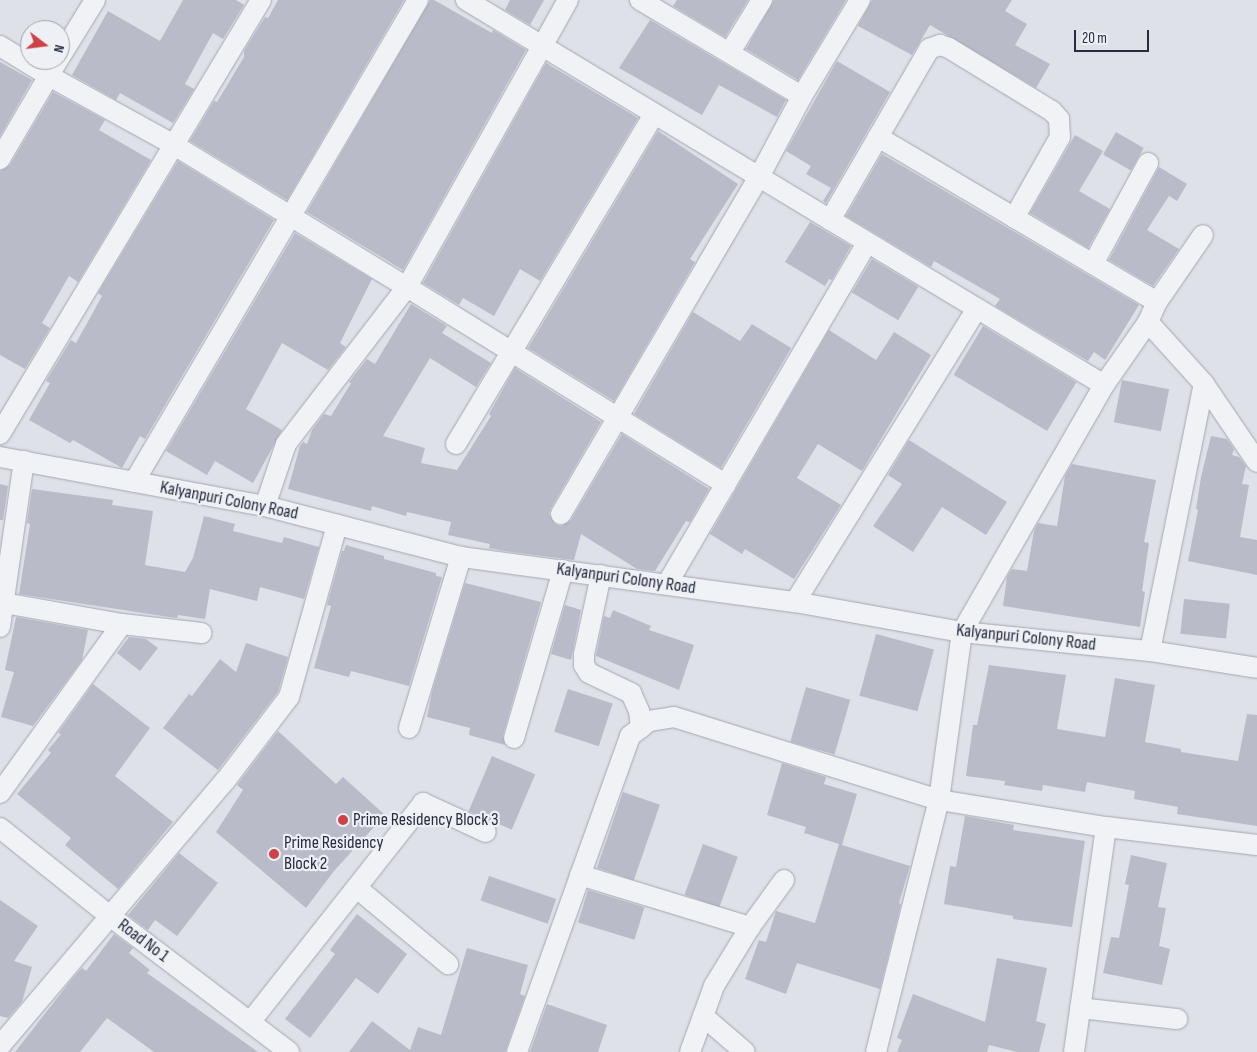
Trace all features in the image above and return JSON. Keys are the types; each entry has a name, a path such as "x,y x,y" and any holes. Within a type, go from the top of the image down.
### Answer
{"street":[{"path":"70,41 95,0"},
{"path":"0,434 261,0"},
{"path":"134,482 418,0"},
{"path":"466,0 1104,385"},
{"path":"265,506 286,444 407,287 544,46 568,0"},
{"path":"640,0 660,5 730,52 802,96"},
{"path":"730,52 762,0"},
{"path":"561,514 759,177 802,96 860,0"},
{"path":"830,220 929,49 940,45 949,48 1052,111 1059,119 1060,137 1014,218"},
{"path":"0,46 20,52"},
{"path":"0,159 52,70"},
{"path":"65,70 174,146 513,352 726,485"},
{"path":"456,444 513,352 654,114"},
{"path":"878,137 1157,302"},
{"path":"1092,264 1148,163"},
{"path":"876,1052 939,800 962,632 1104,385 1148,322 1157,302 1203,235"},
{"path":"667,584 868,243"},
{"path":"796,602 977,309"},
{"path":"1148,322 1204,384 1257,462"},
{"path":"1150,651 1204,384"},
{"name":"Kalyanpuri Colony Road","path":"0,457 265,506 461,557 796,602 962,632 1150,651 1257,668"},
{"path":"0,627 24,461"},
{"path":"0,1045 225,781 289,697 337,525"},
{"path":"409,728 461,557"},
{"path":"514,738 564,570"},
{"path":"601,575 584,654 584,665 589,674 631,693 639,711 641,728"},
{"path":"4,603 122,624 201,633"},
{"path":"0,793 122,624"},
{"path":"517,1052 630,736 649,721 674,717 939,800 1106,827 1257,845"},
{"path":"251,1021 423,804 486,832"},
{"path":"1074,1052 1106,827"},
{"name":"Road No 1","path":"0,828 110,916 251,1021 288,1052"},
{"path":"580,874 750,927"},
{"path":"690,1052 714,986 750,927 784,880"},
{"path":"357,888 448,964"},
{"path":"1080,1008 1178,1020"},
{"path":"703,1016 745,1052"}],"building":[{"path":"183,0 236,0 244,5 223,39 213,33 185,84 194,89 173,123 120,93 116,100 72,75 108,11 160,41"},
{"path":"278,0 404,0 287,200 190,141 214,101 217,102 244,57 244,51 265,17 268,18"},
{"path":"430,0 434,0 492,33 493,30 526,50 403,270 307,212"},
{"path":"510,0 544,0 530,25 505,10"},
{"path":"677,0 748,0 725,37 673,6"},
{"path":"774,0 846,0 798,80 746,49"},
{"path":"872,0 1012,0 1005,11 1027,24 1015,45 1050,64 1036,88 930,25 912,55 858,26"},
{"path":"650,20 786,100 777,117 719,85 702,115 619,68"},
{"path":"837,61 890,92 826,203 823,201 831,188 806,174 811,166 786,151"},
{"path":"0,62 32,80 0,136"},
{"path":"546,63 638,118 540,281 520,269 494,316 463,298 459,305 423,283"},
{"path":"53,92 105,120 99,130 151,160 78,282 69,276 42,323 50,328 25,369 0,355 0,171 10,165"},
{"path":"658,131 738,184 690,259 695,262 614,401 528,348"},
{"path":"1116,132 1144,148 1131,171 1103,155"},
{"path":"1075,135 1103,151 1079,191 1110,209 1088,248 1030,213"},
{"path":"882,154 1139,305 1105,360 1094,352 1088,361 995,306 1000,299 934,261 931,267 846,216"},
{"path":"178,161 274,220 145,439 140,436 122,468 73,440 70,443 29,420 50,383 46,381 71,340 76,343 102,296 98,293"},
{"path":"1159,167 1187,184 1177,201 1169,196 1147,230 1179,249 1153,286 1109,260"},
{"path":"810,222 851,246 832,280 829,279 825,286 785,262"},
{"path":"295,233 372,279 340,343 346,347 328,370 282,343 246,409 282,430 253,483 215,461 207,475 166,451"},
{"path":"872,259 918,287 898,320 852,292"},
{"path":"411,304 447,326 442,333 491,363 476,387 430,358 383,436 425,448 421,463 457,470 491,416 489,414 515,368 601,422 551,508 549,514 555,524 561,526 571,520 622,434 709,489 690,522 686,521 655,571 637,569 581,534 574,560 505,551 489,548 490,544 448,535 451,522 407,512 406,516 372,506 371,511 288,489 300,446 303,442 307,444 312,430 324,414 331,416 351,383 349,382 367,359 375,364"},
{"path":"693,312 740,341 752,324 791,348 721,468 634,414"},
{"path":"983,326 1076,382 1047,431 954,375"},
{"path":"829,330 876,360 894,332 931,355 862,471 818,444 797,478 841,505 794,579 745,549 742,554 710,534"},
{"path":"1122,380 1169,389 1161,431 1114,422"},
{"path":"1211,436 1227,439 1234,449 1232,455 1239,457 1246,466 1242,484 1249,485 1240,537 1257,540 1257,575 1188,561 1198,510 1196,509 1201,477"},
{"path":"909,440 1007,502 986,535 942,507 913,552 873,526 902,484 888,475"},
{"path":"1072,464 1156,480 1144,542 1149,543 1142,591 1145,592 1140,627 1003,606 1007,577 1012,569 1027,571 1034,531 1038,523 1057,526 1065,476"},
{"path":"0,484 8,486 3,520 0,520"},
{"path":"32,489 113,500 112,505 153,511 145,565 185,572 193,558 204,516 235,524 233,531 282,543 284,537 319,547 304,599 260,587 257,601 210,589 205,619 178,615 177,618 169,617 19,594 30,524 27,523"},
{"path":"346,545 384,556 384,559 436,573 436,576 442,577 409,686 351,671 349,677 314,668 331,606 327,605 342,551 344,551"},
{"path":"465,583 541,602 503,735 505,745 469,735 470,728 427,717 432,692"},
{"path":"1184,599 1230,604 1226,639 1180,634"},
{"path":"565,605 581,610 571,660 551,654"},
{"path":"613,610 651,626 649,630 694,645 679,690 596,656 604,616 610,618"},
{"path":"16,617 88,630 82,660 33,726 1,717 14,672 5,670"},
{"path":"876,634 934,650 917,711 859,696"},
{"path":"129,637 146,639 158,648 140,671 117,653"},
{"path":"246,643 288,657 278,692 218,770 163,728 189,694 192,696 220,659 236,672"},
{"path":"989,665 1066,675 1057,729 1105,737 1115,678 1155,685 1145,742 1181,749 1181,752 1238,761 1247,714 1257,715 1257,826 1177,814 1178,807 1134,799 1135,791 1087,782 1085,792 1043,785 1042,791 1004,785 1005,781 966,776 973,725 977,725"},
{"path":"93,684 150,728 115,776 173,822 118,889 65,845 71,838 17,794 51,753 48,750 61,734 58,733"},
{"path":"806,687 850,700 835,754 790,742"},
{"path":"568,689 613,704 599,746 554,732"},
{"path":"278,731 336,784 343,777 385,815 334,871 306,908 216,832 243,790 237,785"},
{"path":"492,756 535,774 512,830 469,811"},
{"path":"782,763 826,777 824,784 857,794 842,845 910,866 899,903 901,904 880,989 797,963 786,994 745,979 759,940 766,942 776,911 815,923 839,844 804,833 806,827 767,815"},
{"path":"623,792 660,805 634,880 597,868"},
{"path":"965,816 1014,825 1013,830 1085,841 1072,927 1013,919 1013,916 944,904 950,866 956,867"},
{"path":"703,844 738,857 719,907 685,895"},
{"path":"179,853 218,883 177,936 155,920 148,930 128,915"},
{"path":"1131,855 1167,863 1158,907 1166,908 1159,946 1170,949 1162,985 1103,973 1111,937 1119,938 1129,885 1125,884"},
{"path":"489,876 556,899 548,924 481,901"},
{"path":"588,890 644,907 634,940 578,923"},
{"path":"0,900 38,926 14,961 32,967 22,1002 8,1018 0,1016"},
{"path":"357,914 407,954 378,994 356,978 310,1038 285,1019 335,954 330,950"},
{"path":"114,934 133,948 129,953 150,970 147,973 258,1052 154,1052 107,1018 80,1052 15,1052 72,979 82,968 86,971"},
{"path":"467,948 528,965 520,994 525,996 505,1052 349,1052 372,1021 410,1050 418,1027 441,1035"},
{"path":"997,958 1047,968 1036,1021 1046,1024 1039,1052 1017,1052 989,1045 987,1052 897,1052 902,1040 897,1038 913,994 985,1022"},
{"path":"547,1004 607,1025 598,1052 530,1052"}],"place":[{"name":"Prime Residency Block 3","path":"343,820"},
{"name":"Prime Residency Block 2","path":"274,854"}]}
